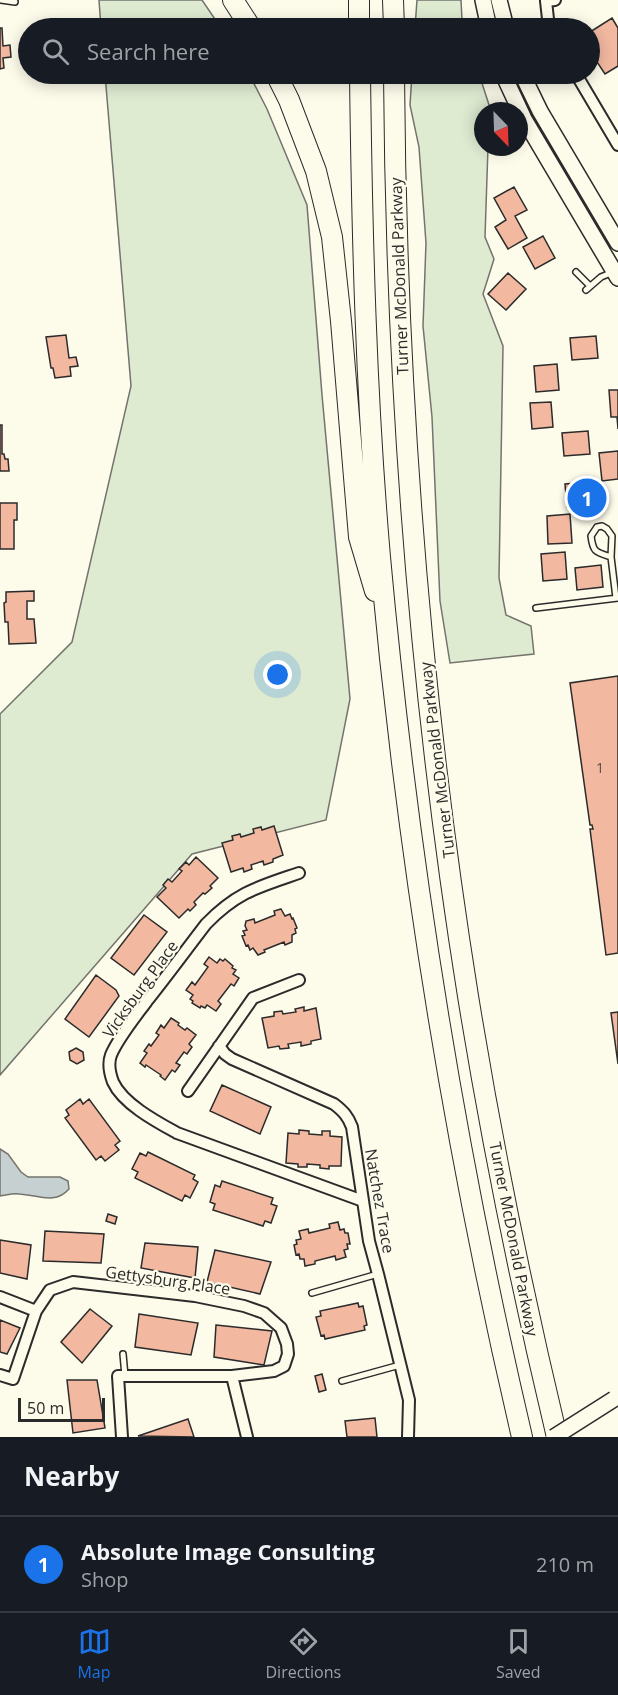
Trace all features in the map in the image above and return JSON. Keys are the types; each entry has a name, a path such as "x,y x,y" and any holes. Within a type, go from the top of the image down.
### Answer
{"highway":[{"path":"233,0 245,18"},
{"path":"359,0 360,18"},
{"path":"393,0 393,18"},
{"path":"280,84 303,134 316,171 332,237 359,537 388,636"},
{"name":"Turner McDonald Parkway","path":"360,84 364,303 375,492 388,636 416,873 445,1065 481,1253 522,1437"},
{"name":"Turner McDonald Parkway","path":"394,84 397,269 405,426 414,552 433,742 462,957 479,1059 514,1246 555,1437"}],"street":[{"path":"483,0 487,18"},
{"path":"500,0 504,18"},
{"path":"548,18 546,1 555,0"},
{"path":"507,84 514,102"},
{"path":"527,84 540,111 618,243"},
{"path":"582,84 618,145"},
{"path":"528,136 617,273"},
{"name":"Vicksburg Place","path":"299,873 249,890 220,909 130,1024 111,1055 109,1066 113,1082 120,1094 157,1122 177,1133 363,1201"},
{"path":"188,1091 253,998 300,980"},
{"name":"Natchez Trace","path":"219,1047 232,1059 334,1104 344,1111 352,1127 369,1241 409,1400 408,1437"},
{"name":"Gettysburg Place","path":"0,1375 13,1379 36,1311 50,1290 73,1282 195,1296 244,1306 264,1313 281,1329 287,1344 288,1354 284,1366 274,1371 232,1376 125,1376"},
{"path":"0,1297 36,1311"},
{"path":"122,1437 118,1376 125,1376"},
{"path":"232,1376 247,1437"},
{"path":"555,1437 616,1398"}],"lane":[{"path":"1,0 15,2"},
{"path":"576,272 588,288 601,277 617,273"},
{"path":"536,608 617,598 611,557 612,536 602,526 597,527 591,536 592,547 597,553 611,557"},
{"path":"312,1293 378,1274"},
{"path":"123,1354 125,1376"},
{"path":"342,1381 400,1365"}],"green space":[{"path":"99,0 202,0 214,18 100,18"},
{"path":"417,0 461,0 462,18 416,18"},
{"path":"106,84 254,84 307,205 350,699 326,820 192,854 0,1075 0,714 72,642 131,386"},
{"path":"411,84 482,84 488,102 474,102 474,156 488,156 485,237 494,259 483,294 503,346 499,578 506,615 531,626 534,654 450,663 440,601 432,417 423,326 426,243 419,147 410,105"}],"shaded area":[{"path":"0,1149 8,1154 21,1172 28,1177 60,1177 68,1181 69,1189 64,1194 52,1198 17,1194 0,1196"}],"building":[{"path":"612,18 618,28 618,66 605,74 600,66 600,26"},
{"path":"0,28 2,28 3,46 10,45 11,57 3,58 4,68 0,69"},
{"path":"514,187 527,210 515,216 527,238 508,249 495,227 506,220 494,198"},
{"path":"543,236 555,258 535,269 523,247"},
{"path":"508,273 526,289 506,310 488,294"},
{"path":"66,335 69,358 76,357 78,366 70,367 71,376 55,378 46,337"},
{"path":"596,336 598,358 572,360 570,338"},
{"path":"557,364 559,390 536,392 534,366"},
{"path":"609,390 618,390 618,429 617,417 611,417"},
{"path":"551,402 553,427 532,429 530,403"},
{"path":"0,425 2,425 2,454 5,459 8,459 9,471 0,471"},
{"path":"588,431 590,454 564,456 562,433"},
{"path":"618,451 618,479 602,481 599,453"},
{"path":"592,482 593,505 567,507 565,484"},
{"path":"0,503 17,503 17,520 14,520 14,549 0,549"},
{"path":"570,514 572,543 548,544 547,516"},
{"path":"565,552 567,579 543,581 541,554"},
{"path":"601,565 603,587 577,590 575,568"},
{"path":"34,591 34,601 27,601 27,619 34,619 36,643 9,644 8,622 5,622 6,592"},
{"path":"618,676 618,953 606,955 590,829 593,829 590,825 570,683"},
{"path":"274,826 283,855 264,865 263,861 251,865 252,869 244,872 243,868 231,872 222,843 233,840 232,836 240,834 241,837 254,833 253,829 261,827 262,830"},
{"path":"196,857 218,878 210,886 212,888 194,902 196,905 179,918 157,897 166,888 163,885 168,879 172,882 182,871 179,869 186,862 189,865"},
{"path":"281,909 285,916 290,914 297,928 296,933 292,935 292,942 285,945 284,942 258,955 253,948 250,950 248,945 246,946 242,936 245,935 243,931 247,930 246,921 254,919 255,923 275,915 274,911"},
{"path":"144,915 167,932 134,975 111,958"},
{"path":"209,957 217,963 220,959 223,961 225,959 236,970 233,974 239,978 234,986 231,984 218,1001 221,1004 216,1011 207,1005 205,1008 201,1006 200,1008 192,1003 190,999 193,995 186,990 192,982 195,985 208,967 204,964"},
{"path":"96,975 116,990 119,996 89,1037 65,1019"},
{"path":"304,1007 304,1011 316,1008 321,1039 301,1046 301,1042 288,1044 289,1048 280,1049 279,1046 268,1048 262,1018 274,1016 274,1012 282,1011 283,1014 296,1012 295,1009"},
{"path":"618,1012 618,1064 611,1013"},
{"path":"171,1018 185,1030 187,1028 196,1035 189,1044 192,1047 187,1054 184,1052 176,1063 180,1065 175,1072 172,1070 165,1080 161,1075 140,1063 147,1053 144,1051 159,1035 156,1033 161,1025 164,1028"},
{"path":"76,1048 83,1052 84,1060 77,1064 70,1060 69,1052"},
{"path":"222,1085 271,1107 260,1134 210,1111"},
{"path":"80,1099 83,1104 89,1099 120,1141 115,1145 119,1150 105,1161 101,1156 96,1160 65,1118 69,1115 66,1110"},
{"path":"299,1130 322,1135 322,1131 330,1131 330,1136 342,1137 341,1166 329,1166 329,1169 320,1168 320,1165 307,1164 307,1167 298,1167 298,1164 286,1163 288,1133 299,1134"},
{"path":"148,1152 195,1175 193,1179 198,1182 190,1198 185,1195 182,1201 135,1178 138,1172 132,1169 140,1153 146,1156"},
{"path":"222,1181 273,1198 271,1204 277,1206 271,1223 265,1221 263,1226 213,1210 215,1204 210,1202 215,1185 220,1187"},
{"path":"108,1214 117,1217 115,1224 106,1221"},
{"path":"338,1222 340,1230 344,1229 345,1233 348,1233 350,1244 347,1244 348,1249 344,1250 346,1257 336,1260 335,1256 305,1266 304,1259 300,1259 299,1254 296,1255 294,1245 297,1244 296,1240 301,1239 299,1231 308,1229 309,1233 330,1228 329,1224"},
{"path":"45,1231 104,1234 101,1263 43,1261"},
{"path":"0,1240 31,1245 27,1279 0,1273"},
{"path":"145,1243 198,1247 195,1278 141,1268"},
{"path":"215,1250 271,1262 260,1294 207,1282"},
{"path":"358,1303 359,1307 363,1306 367,1325 364,1326 365,1330 325,1339 324,1335 321,1336 316,1317 321,1316 320,1311"},
{"path":"90,1309 112,1326 82,1363 61,1342"},
{"path":"139,1314 198,1323 191,1355 135,1347"},
{"path":"0,1320 20,1328 7,1354 0,1352"},
{"path":"216,1325 272,1331 264,1365 214,1357"},
{"path":"322,1374 326,1390 319,1392 315,1376"},
{"path":"67,1380 97,1380 105,1428 73,1433"},
{"path":"375,1418 377,1437 347,1437 345,1421"},
{"path":"188,1419 194,1437 138,1436"}],"place":[{"name":"Absolute Image Consulting","path":"587,498"}]}
